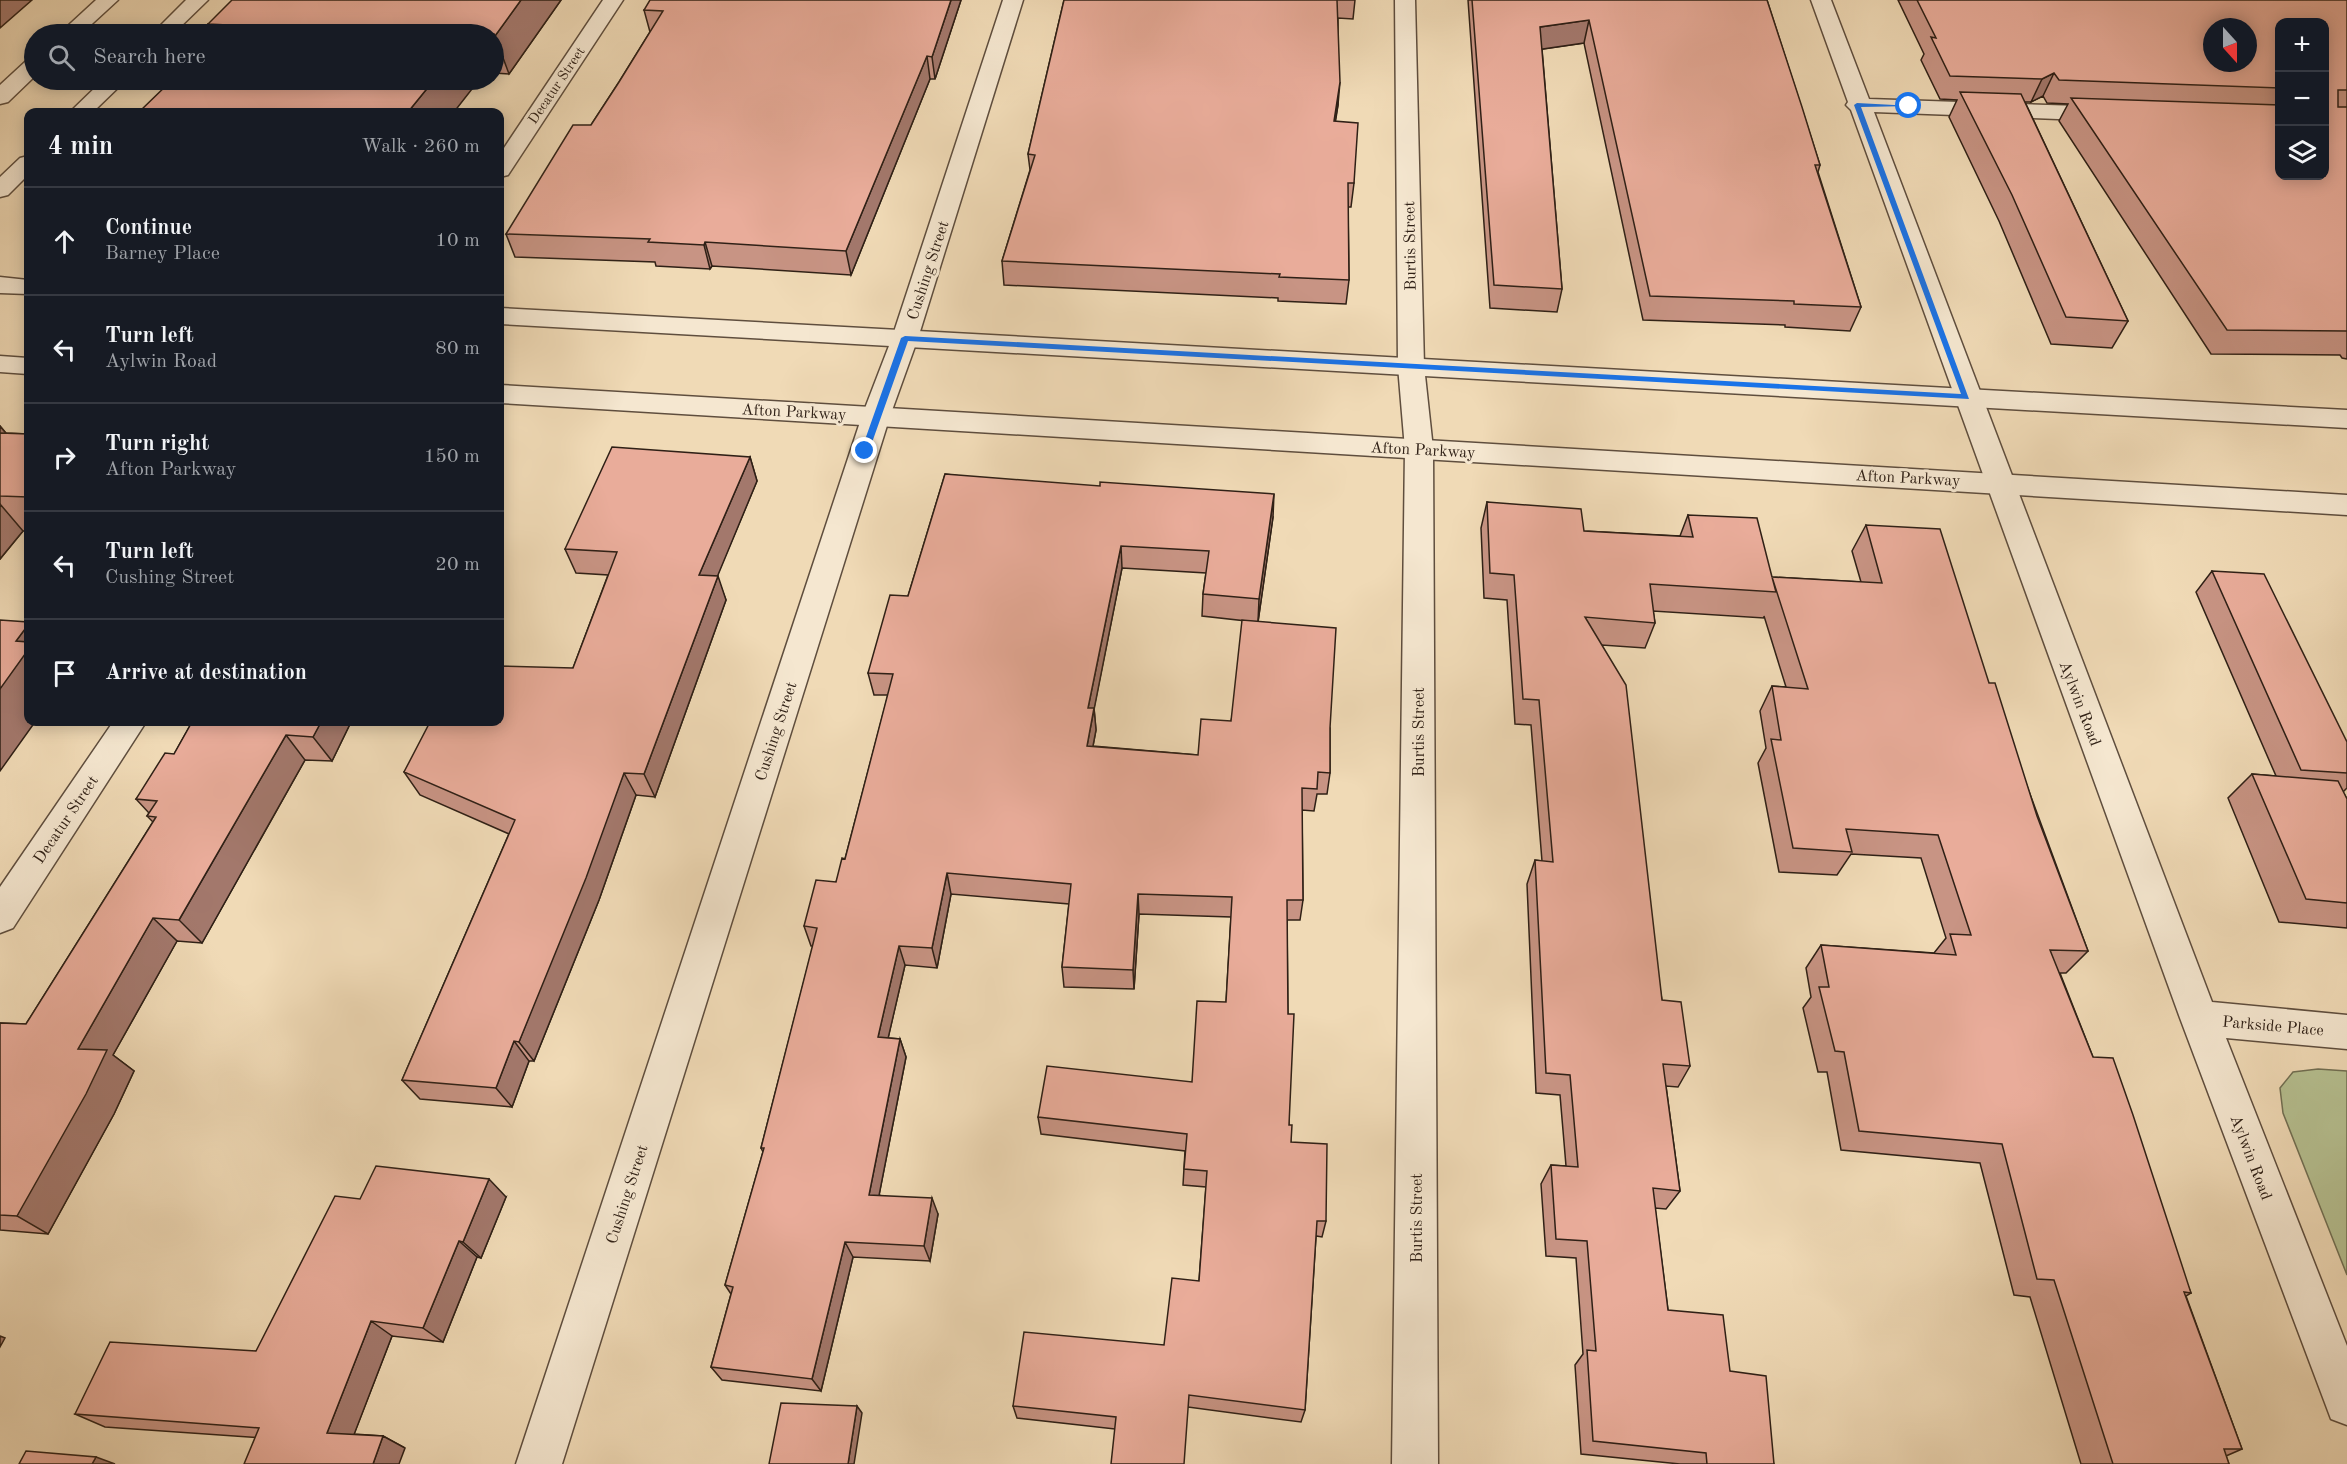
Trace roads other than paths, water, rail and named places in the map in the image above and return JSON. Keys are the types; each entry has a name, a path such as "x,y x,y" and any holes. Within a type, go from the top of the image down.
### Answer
{"street":[{"path":"80,24 108,0"},
{"path":"173,24 198,0"},
{"name":"Decatur Street","path":"504,164 613,0"},
{"name":"Cushing Street","path":"539,1464 876,416 905,338 1013,0"},
{"name":"Burtis Street","path":"1405,0 1411,366 1419,449 1415,1464"},
{"name":"Aylwin Road","path":"1821,0 1857,105 1998,483 2199,1018 2347,1403"},
{"path":"0,97 24,75"},
{"path":"85,108 104,90"},
{"path":"1857,105 2136,115"},
{"path":"0,190 24,167"},
{"path":"0,285 24,286"},
{"path":"504,316 2347,419"},
{"path":"0,364 24,366"},
{"name":"Afton Parkway","path":"504,394 2347,505"},
{"name":"Decatur Street","path":"0,917 127,726"},
{"name":"Parkside Place","path":"2199,1018 2347,1032"}]}
